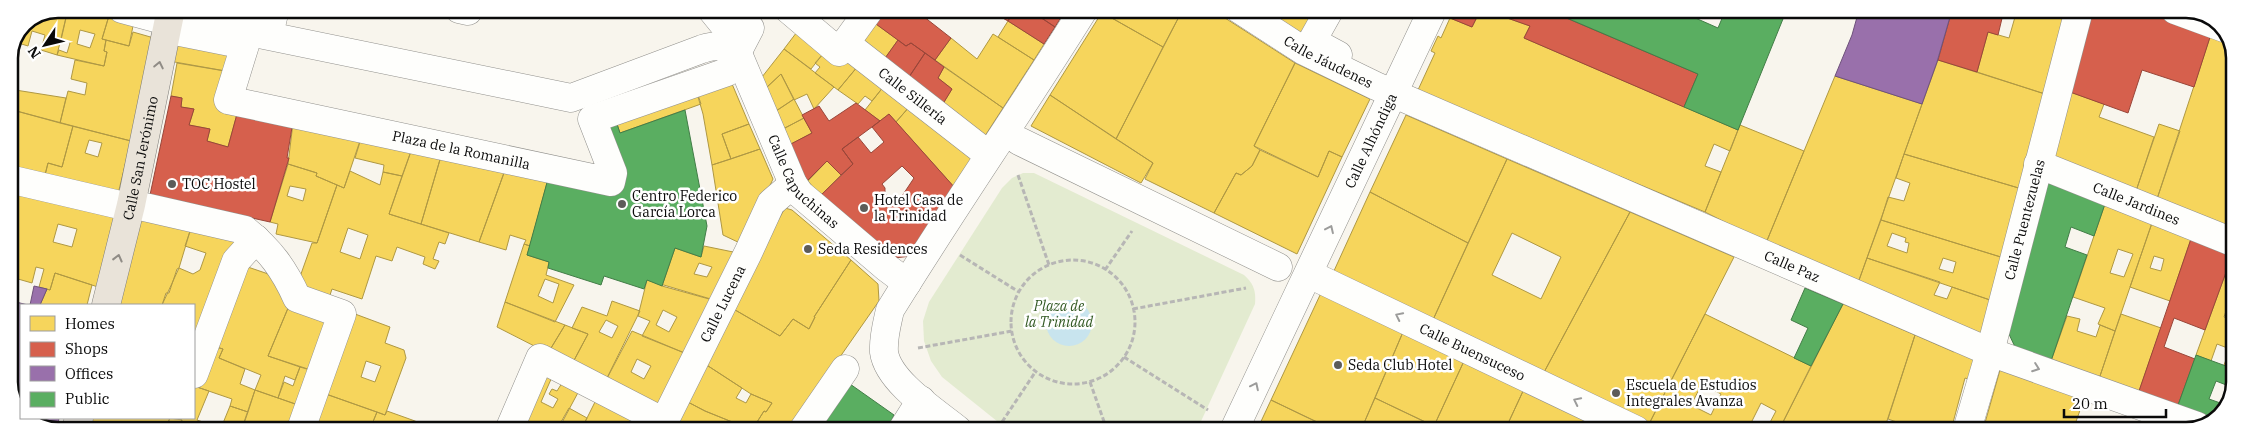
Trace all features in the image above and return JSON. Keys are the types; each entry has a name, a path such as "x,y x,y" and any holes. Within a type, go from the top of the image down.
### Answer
{"main road":[{"name":"Calle San Jerónimo","path":"106,304 176,18"}],"street":[{"name":"Plaza de la Romanilla","path":"176,18 175,31 245,45 228,100 611,182 613,173 592,119 727,72 750,28 741,18"},
{"path":"200,18 571,98 716,45 728,47 736,52"},
{"path":"230,18 272,22 273,18"},
{"path":"718,18 728,30 736,52"},
{"path":"736,52 749,45 772,18"},
{"path":"799,18 839,52 863,18"},
{"path":"813,18 840,40 856,18"},
{"path":"948,422 899,381 891,368 884,354 884,334 890,310 989,155 1018,130 1079,18"},
{"name":"Calle Jáudenes","path":"1253,18 1304,51 1394,93"},
{"path":"1325,18 1312,42 1382,77 1411,18"},
{"name":"Calle Alhóndiga","path":"1309,274 1429,18"},
{"name":"Calle Puentezuelas","path":"1969,422 1990,352 2077,18"},
{"name":"Calle Sillería","path":"845,43 981,149"},
{"name":"Calle Capuchinas","path":"736,52 743,63 793,184 800,194 886,268 907,283"},
{"name":"Calle Paz","path":"1394,93 1990,352 2186,422"},
{"path":"1018,130 1149,205 1278,267"},
{"name":"Calle Jardines","path":"2038,164 2226,239"},
{"path":"18,181 120,205 131,205 245,230 256,239 283,269 297,298 342,314 304,422"},
{"name":"Calle Lucena","path":"664,422 771,203 793,184"},
{"path":"195,371 236,262 256,239"},
{"path":"1238,422 1309,274"},
{"name":"Calle Buensuceso","path":"1309,274 1619,422"},
{"path":"512,422 540,358 655,422"},
{"path":"809,422 845,369"},
{"path":"906,422 921,400"}],"path":[{"path":"1018,174 1049,265"},
{"path":"1105,270 1149,205"},
{"path":"952,250 1019,292"},
{"path":"1067,260 1082,261 1105,270 1120,282 1128,295 1133,309 1134,334 1124,357 1106,375 1090,382 1065,384 1050,380 1036,372 1018,350 1012,331 1013,307 1019,292 1027,280 1049,265 1067,260"},
{"path":"1133,309 1250,287"},
{"path":"918,348 1012,331"},
{"path":"1124,357 1210,411"},
{"path":"1002,422 1036,372"},
{"path":"1090,382 1104,422"}],"green space":[{"name":"Plaza de la Trinidad","path":"1023,173 1034,173 1244,275 1250,282 1255,291 1255,304 1201,422 998,422 942,377 931,361 924,341 923,321 929,302 1002,188 1012,178"}],"water":[{"path":"1069,300 1082,304 1088,310 1092,323 1088,336 1082,342 1069,346 1056,342 1050,336 1046,323 1050,310 1056,304"}],"building: Homes":[{"path":"50,18 66,18 57,55 41,50 45,35 32,31 28,46 20,44 24,35 35,24"},
{"path":"66,18 108,18 102,39 106,40 104,51 107,52 104,66 57,55 59,50 67,53 70,43 61,40","holes":["80,30 95,34 90,48 77,44"]},
{"path":"108,18 135,18 129,46 102,39"},
{"path":"864,18 868,18 898,40 883,61 851,36"},
{"path":"1098,18 1112,18 1163,47 1116,139 1050,95"},
{"path":"1112,18 1178,18 1163,47"},
{"path":"1178,18 1225,18 1295,63 1254,146 1260,150 1252,166 1241,175 1236,173 1214,213 1145,179 1153,163 1116,139"},
{"path":"1276,18 1325,18 1312,41"},
{"path":"1450,18 1472,27 1476,18 1507,18 1530,26 1524,38 1738,130 1730,151 1714,144 1705,166 1721,172 1705,212 1619,176 1618,178 1587,166 1588,163 1526,136 1524,139 1418,90 1435,53 1431,51 1438,36 1441,38"},
{"path":"2015,18 2064,18 2045,94 1977,72 1988,32 2009,38"},
{"path":"1008,21 1044,44 1034,60 998,37"},
{"path":"803,24 830,45 811,69 784,49"},
{"path":"175,31 245,45 237,73 169,61"},
{"path":"133,32 154,38 131,141 60,123 68,91 85,95 87,83 71,79 75,60 104,66 107,52 104,51 106,40 129,46"},
{"path":"993,34 1034,60 1003,108 935,60 951,38 977,59"},
{"path":"2211,34 2221,38 2226,55 2226,230 2156,202"},
{"path":"784,49 834,87 814,109 807,94 794,100 781,74 766,88 762,77"},
{"path":"823,54 858,66 838,90 815,73 820,67 815,63"},
{"path":"1938,60 2045,94 2022,189 1904,154"},
{"path":"177,63 237,73 240,103 228,147 207,141 210,129 189,125 194,109 181,107 182,98 171,96"},
{"path":"1295,63 1370,99 1342,157 1329,151 1318,177 1254,146"},
{"path":"858,66 884,86 872,101 865,96 858,104 838,90"},
{"path":"944,67 1003,108 983,139 941,107 952,89 938,78"},
{"path":"727,72 749,124 722,134 731,159 712,165 703,114 694,83"},
{"path":"781,74 794,99 776,111 766,88"},
{"path":"1835,76 1922,104 1858,283 1766,243"},
{"path":"694,83 701,104 620,133 613,112"},
{"path":"884,86 910,106 896,122 889,114 880,121 865,110"},
{"path":"18,90 66,98 60,123 18,111"},
{"path":"2070,92 2104,104 2099,117 2154,137 2135,194 2052,161"},
{"path":"1050,95 1153,163 1141,183 1031,126"},
{"path":"794,99 804,118 783,129 776,111"},
{"path":"910,106 976,157 955,188 896,122"},
{"path":"18,111 73,126 62,167 48,163 44,179 18,172"},
{"path":"294,115 364,129 344,188 316,176 317,173 288,164"},
{"path":"1406,115 1507,159 1468,243 1370,192"},
{"path":"804,118 812,133 789,145 783,129"},
{"path":"749,124 760,149 731,159 722,134"},
{"path":"2159,124 2180,131 2156,202 2135,194"},
{"path":"1740,125 1804,151 1766,243 1705,212"},
{"path":"73,126 131,141 117,198 44,179 48,163 62,167","holes":["89,140 102,143 98,157 85,153"]},
{"path":"364,129 415,140 402,176 383,172 384,165 355,158"},
{"path":"415,140 444,146 421,224 389,214"},
{"path":"444,146 509,159 479,242 421,224"},
{"path":"760,149 773,179 742,244 723,235 712,165"},
{"path":"1260,150 1318,177 1329,151 1342,157 1297,254 1214,213 1236,173 1241,175 1252,166"},
{"path":"1904,154 2022,189 2004,258 1881,220 1888,197 1904,201 1910,183 1896,178"},
{"path":"509,159 551,168 530,246 524,244 526,240 510,235 506,250 479,242"},
{"path":"1507,159 1630,212 1542,376 1432,322","holes":["1512,233 1561,257 1541,299 1492,275"]},
{"path":"827,161 841,175 820,196 808,181"},
{"path":"288,164 317,173 316,176 337,185 317,243 276,234 278,224 270,222","holes":["290,186 306,189 303,201 287,196"]},
{"path":"350,171 380,185 383,172 402,176 389,214 449,233 445,244 439,242 433,259 439,261 435,269 423,264 425,257 397,247 392,261 376,256 362,299 332,289 327,304 296,288 312,243 317,243 337,185 344,188","holes":["348,228 368,235 360,259 340,252"]},
{"path":"18,190 116,213 98,287 55,273 50,290 39,287 44,269 36,267 32,283 18,279","holes":["58,224 77,229 72,247 53,242"]},
{"path":"1370,192 1468,243 1432,322 1333,273"},
{"path":"2106,201 2153,220 2115,331 2098,324 2105,308 2073,297","holes":["2118,249 2133,254 2124,277 2110,273"]},
{"path":"785,208 792,210 851,260 814,317 809,329 793,319 780,336 730,307"},
{"path":"1630,212 1734,257 1650,422 1640,422 1542,376"},
{"path":"138,216 191,228 179,268 162,304 118,304"},
{"path":"1881,220 2004,258 1993,301 1867,258","holes":["1892,233 1906,238 1905,242 1909,243 1907,253 1887,246","1943,258 1956,262 1953,273 1939,269"]},
{"path":"2153,220 2192,236 2170,301 2130,287","holes":["2154,256 2164,259 2161,271 2150,268"]},
{"path":"191,228 241,240 195,351 195,304 162,304 166,293 169,293 177,269 179,268 193,274 200,270 206,253 185,246"},
{"path":"524,244 530,246 527,255 549,262 546,275 574,285 555,322 505,302","holes":["545,279 559,284 553,303 538,296"]},
{"path":"704,246 743,254 720,302 662,286 675,248 701,257","holes":["699,263 712,267 707,277 694,274"]},
{"path":"1867,258 1940,282 1934,295 1947,299 1952,287 1993,301 1985,337 1858,283"},
{"path":"851,260 878,284 879,301 795,422 757,422 772,403 751,394 702,362 730,307 780,336 793,319 809,329 814,317"},
{"path":"239,264 280,278 291,301 268,356 300,367 295,380 285,376 278,398 255,390 261,375 219,358 223,349 209,345"},
{"path":"2226,272 2226,311 2224,317 2226,318 2226,347 2217,344 2211,361 2196,355"},
{"path":"55,273 92,285 87,304 40,304 47,289 50,290"},
{"path":"647,280 714,300 687,354 642,336 650,321 638,316","holes":["663,310 677,317 669,332 656,325"]},
{"name":"Seda Club Hotel","path":"1321,293 1403,332 1364,422 1317,422 1271,400"},
{"path":"291,301 337,318 317,372 268,356"},
{"path":"612,301 640,311 604,384 571,366 588,334 572,328 582,307 607,316","holes":["606,320 618,326 612,338 599,332"]},
{"path":"505,302 565,325 548,353 497,327"},
{"path":"1843,304 1915,335 1887,422 1783,422"},
{"path":"347,311 390,327 385,343 404,350 406,358 385,415 323,393","holes":["366,361 381,366 375,382 361,377"]},
{"path":"1705,314 1811,366 1783,422 1770,422 1776,411 1761,403 1752,422 1650,422","holes":["1702,384 1721,394 1711,415 1691,405"]},
{"path":"2121,314 2161,328 2138,394 2099,379"},
{"path":"2067,316 2080,319 2077,331 2096,337 2100,325 2115,331 2099,379 2051,361"},
{"path":"565,325 588,334 571,366 548,353"},
{"path":"632,331 687,354 658,414 604,384","holes":["637,359 651,366 644,379 631,372"]},
{"path":"1403,332 1464,361 1436,422 1426,422 1375,398"},
{"path":"1915,335 1954,352 1955,348 1977,357 1970,380 1965,378 1953,422 1897,422 1888,419"},
{"path":"209,345 223,349 219,358 245,369 240,384 255,390 248,412 230,406 232,399 195,386"},
{"path":"1464,361 1524,389 1509,422 1436,422"},
{"path":"702,362 742,388 736,398 746,403 751,394 772,403 757,422 732,422 684,400"},
{"path":"542,366 581,387 562,422 518,422","holes":["552,377 562,383 557,391 552,389 549,394 558,399 553,408 541,402"]},
{"path":"300,367 317,372 304,407 278,398 284,382 293,386"},
{"path":"2000,370 2084,399 2076,422 1985,422"},
{"path":"195,386 209,391 197,420 203,422 181,422 182,420 180,419 195,419"},
{"path":"1524,389 1586,418 1584,422 1509,422"},
{"path":"255,390 304,407 298,422 244,422"},
{"path":"323,393 377,412 373,422 312,422"},
{"path":"598,396 638,422 585,422"},
{"path":"1375,398 1425,422 1364,422"},
{"path":"684,400 732,422 673,422"},
{"path":"1271,400 1317,422 1261,422"},
{"path":"230,406 248,412 244,422 223,422"},
{"path":"569,408 587,418 585,422 561,422"},
{"path":"387,411 417,422 373,422 377,412 385,415"},
{"path":"1586,418 1594,422 1584,422"},
{"path":"92,419 170,419 168,422 91,422"},
{"path":"170,419 182,420 181,422 168,422"}],"building: Shops":[{"path":"868,18 925,18 951,38 935,60 911,43 906,46"},
{"path":"1010,18 1042,18 1055,27 1044,44 1008,21"},
{"path":"1042,18 1060,18 1055,27"},
{"path":"1450,18 1476,18 1472,27"},
{"path":"1507,18 1566,18 1698,74 1684,107 1524,38 1530,26"},
{"path":"1950,18 2002,18 1998,35 1988,32 1977,72 1938,60"},
{"path":"2090,18 2168,18 2211,34 2194,87 2142,70 2128,113 2070,92"},
{"path":"898,40 906,46 911,43 925,53 907,80 883,61"},
{"path":"925,53 944,67 938,78 952,89 941,107 907,80"},
{"path":"171,96 182,98 181,107 194,109 189,125 210,129 207,141 228,147 240,103 294,115 287,158 289,158 270,222 150,195"},
{"path":"856,103 880,121 842,149 853,164 841,175 827,161 805,183 789,145 812,133 802,115 819,106 829,121"},
{"path":"889,114 955,188 911,256 894,258 820,196 853,164 842,149 858,137 871,153 884,142 872,127","holes":["902,166 914,178 898,202 893,202 885,193 885,188 882,184"]},
{"path":"2192,236 2226,250 2226,272 2205,330 2174,318 2164,347 2195,359 2177,408 2138,394"}],"building: Offices":[{"path":"1857,18 1950,18 1922,104 1835,76 1852,35"},
{"path":"34,286 47,289 40,304 30,304"},
{"path":"18,302 24,304 20,304 20,394 18,389"},
{"path":"45,419 59,419 58,422"}],"building: Public":[{"path":"1567,18 1695,18 1718,28 1722,18 1783,18 1738,130 1684,107 1698,74"},
{"name":"Centro Federico García Lorca","path":"685,110 707,226 701,257 675,248 662,286 647,280 644,289 604,276 601,285 548,268 549,262 527,255 551,168 613,173 592,119 613,112 620,133"},
{"path":"2048,178 2106,201 2094,236 2071,227 2065,247 2087,255 2051,361 2016,349 2008,332"},
{"path":"1805,288 1843,304 1811,366 1794,358 1808,328 1791,320"},
{"path":"2196,355 2226,366 2226,385 2216,381 2209,399 2220,403 2211,413 2203,417 2177,408"},
{"path":"850,384 894,415 891,422 825,422"}],"place":[{"name":"TOC Hostel","path":"172,184"},
{"name":"Centro Federico García Lorca","path":"622,204"},
{"name":"Hotel Casa de la Trinidad","path":"864,208"},
{"name":"Seda Residences","path":"808,249"},
{"name":"Seda Club Hotel","path":"1338,365"},
{"name":"Escuela de Estudios Integrales Avanza","path":"1616,393"}]}
